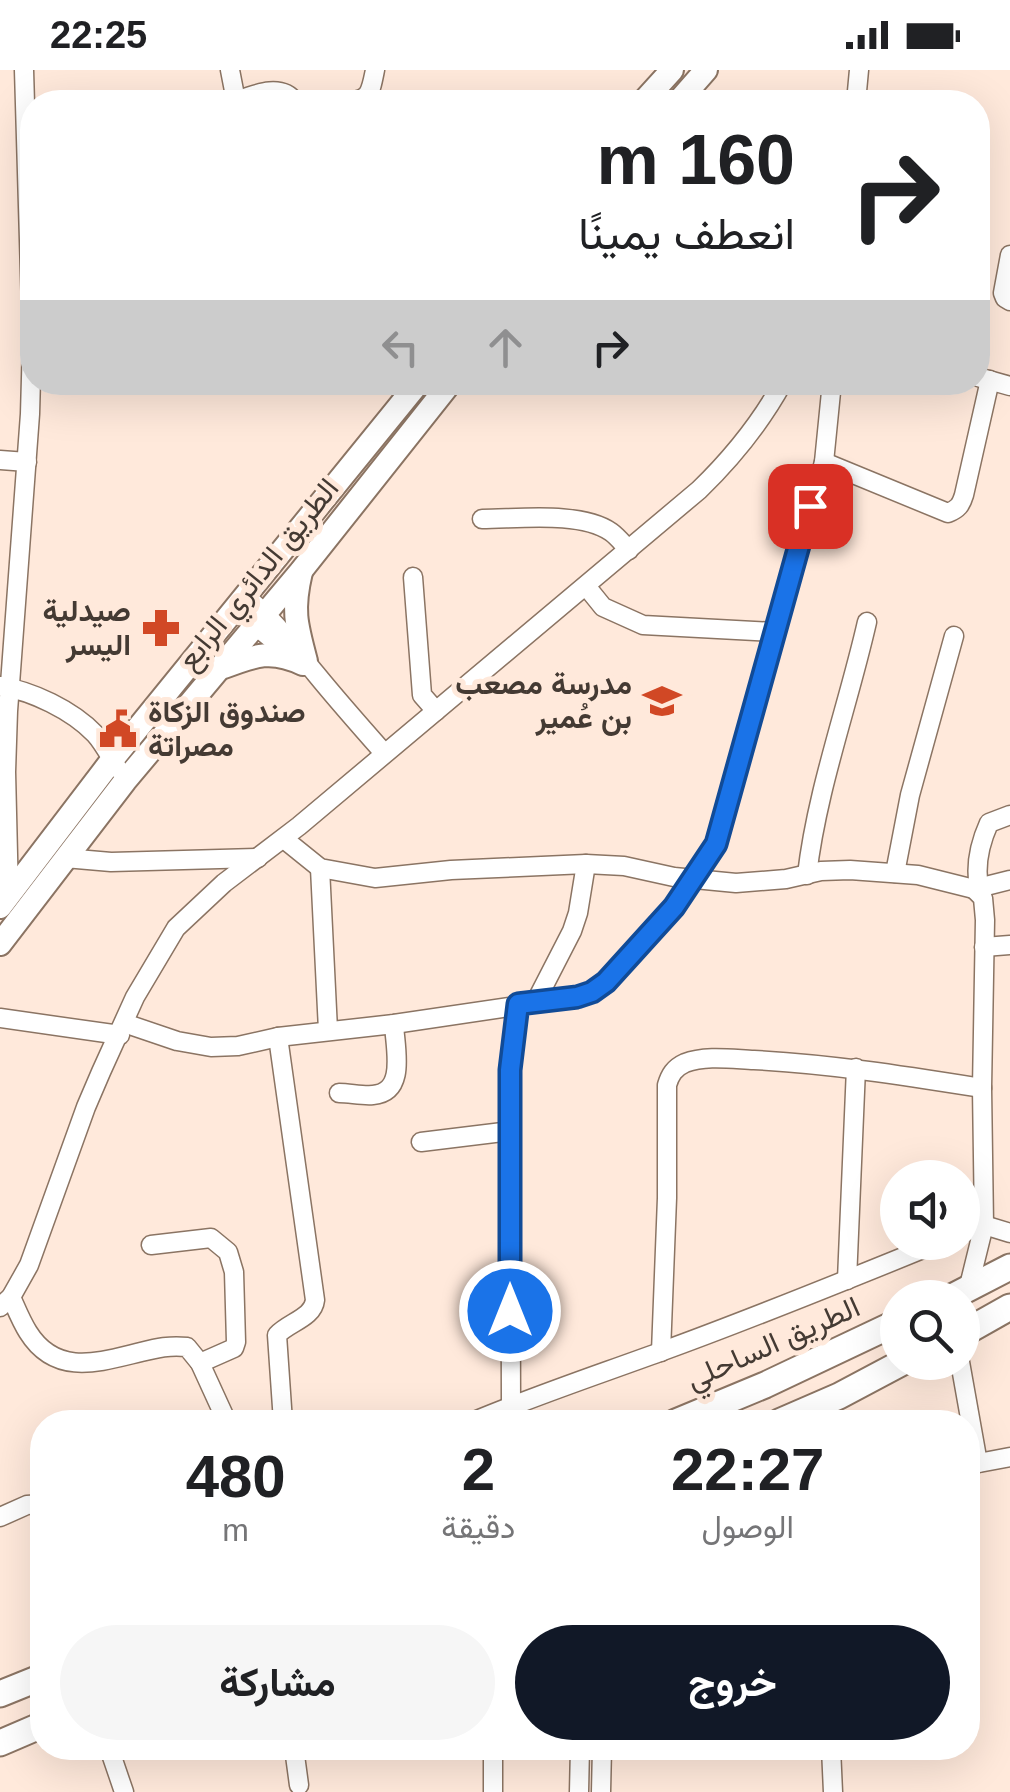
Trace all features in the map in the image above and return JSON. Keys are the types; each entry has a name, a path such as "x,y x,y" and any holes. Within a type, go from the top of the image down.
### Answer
{"highway":[{"path":"980,1283 1010,1267"},
{"path":"980,1324 1010,1308"},
{"name":"الطريق الساحلي","path":"705,1410 880,1331"},
{"path":"807,1410 880,1374"},
{"path":"0,1694 30,1682"},
{"path":"0,1743 30,1730"}],"main road":[{"path":"654,90 672,70"},
{"path":"688,90 706,70"},
{"name":"الطريق الدائري الرابع","path":"5,901 112,760 410,395"},
{"name":"الطريق الدائري الرابع","path":"0,944 125,781 442,395"},
{"path":"301,571 294,613 307,665"},
{"path":"221,668 260,655 279,654 307,665"}],"street":[{"path":"1010,255 1003,293 1010,301"},
{"path":"5,901 6,686 30,395"},
{"path":"222,1410 200,1363 187,1347 174,1345 81,1363 52,1357 40,1348 6,1302 29,1265 86,1108 135,997 176,928 224,883 284,839 699,490 731,458 776,395"},
{"path":"0,1018 122,1029 177,1042 238,1046 278,1037 527,1004 592,992 606,982 674,907 716,844 824,462 831,395"},
{"path":"824,462 948,513 956,510 964,495 981,395"},
{"path":"0,460 27,462"},
{"path":"482,519 568,519 592,524 612,532 629,550"},
{"path":"413,577 422,695 436,711"},
{"path":"586,586 603,607 644,625 775,632"},
{"path":"241,604 307,665 384,753"},
{"path":"807,875 821,795 868,622"},
{"path":"895,872 910,794 954,636"},
{"path":"6,686 72,716 94,734 125,781"},
{"path":"964,1280 984,1224 985,920 983,898 976,888 978,865 989,824 1010,815"},
{"path":"284,839 320,868 375,878 586,864 736,883 838,871 895,872 976,888 1010,880"},
{"path":"65,858 110,862 258,858"},
{"path":"512,1410 510,1070 527,1004 572,931 586,864"},
{"path":"320,868 328,1030"},
{"path":"984,947 1010,945"},
{"path":"339,1093 376,1095 390,1090 396,1081 394,1024"},
{"path":"278,1037 315,1300 312,1311 278,1335 283,1410"},
{"path":"662,1352 666,1086 670,1073 699,1060 786,1062 856,1068 982,1088"},
{"path":"847,1280 856,1068"},
{"path":"421,1142 511,1131"},
{"path":"980,1226 1010,1233"},
{"path":"151,1246 211,1238 228,1252 234,1272 236,1342 234,1348 200,1363"},
{"path":"522,1410 896,1260"},
{"path":"962,1380 966,1410"},
{"path":"980,1463 1010,1457"},
{"path":"0,1516 30,1505"},
{"path":"113,1760 124,1792"},
{"path":"296,1760 299,1784"},
{"path":"493,1760 493,1792"},
{"path":"580,1760 580,1792"},
{"path":"601,1792 602,1760"},
{"path":"831,1760 832,1792"}],"place":[{"name":"صيدلية اليسر","path":"161,628"},
{"name":"مدرسة مصعب بن عُمير","path":"662,701"},
{"name":"صندوق الزكاة مصراتة","path":"118,729"}],"route":[{"path":"510,1311 510,1070 518,1004 577,997 606,982 674,907 716,844 810,506"}]}
